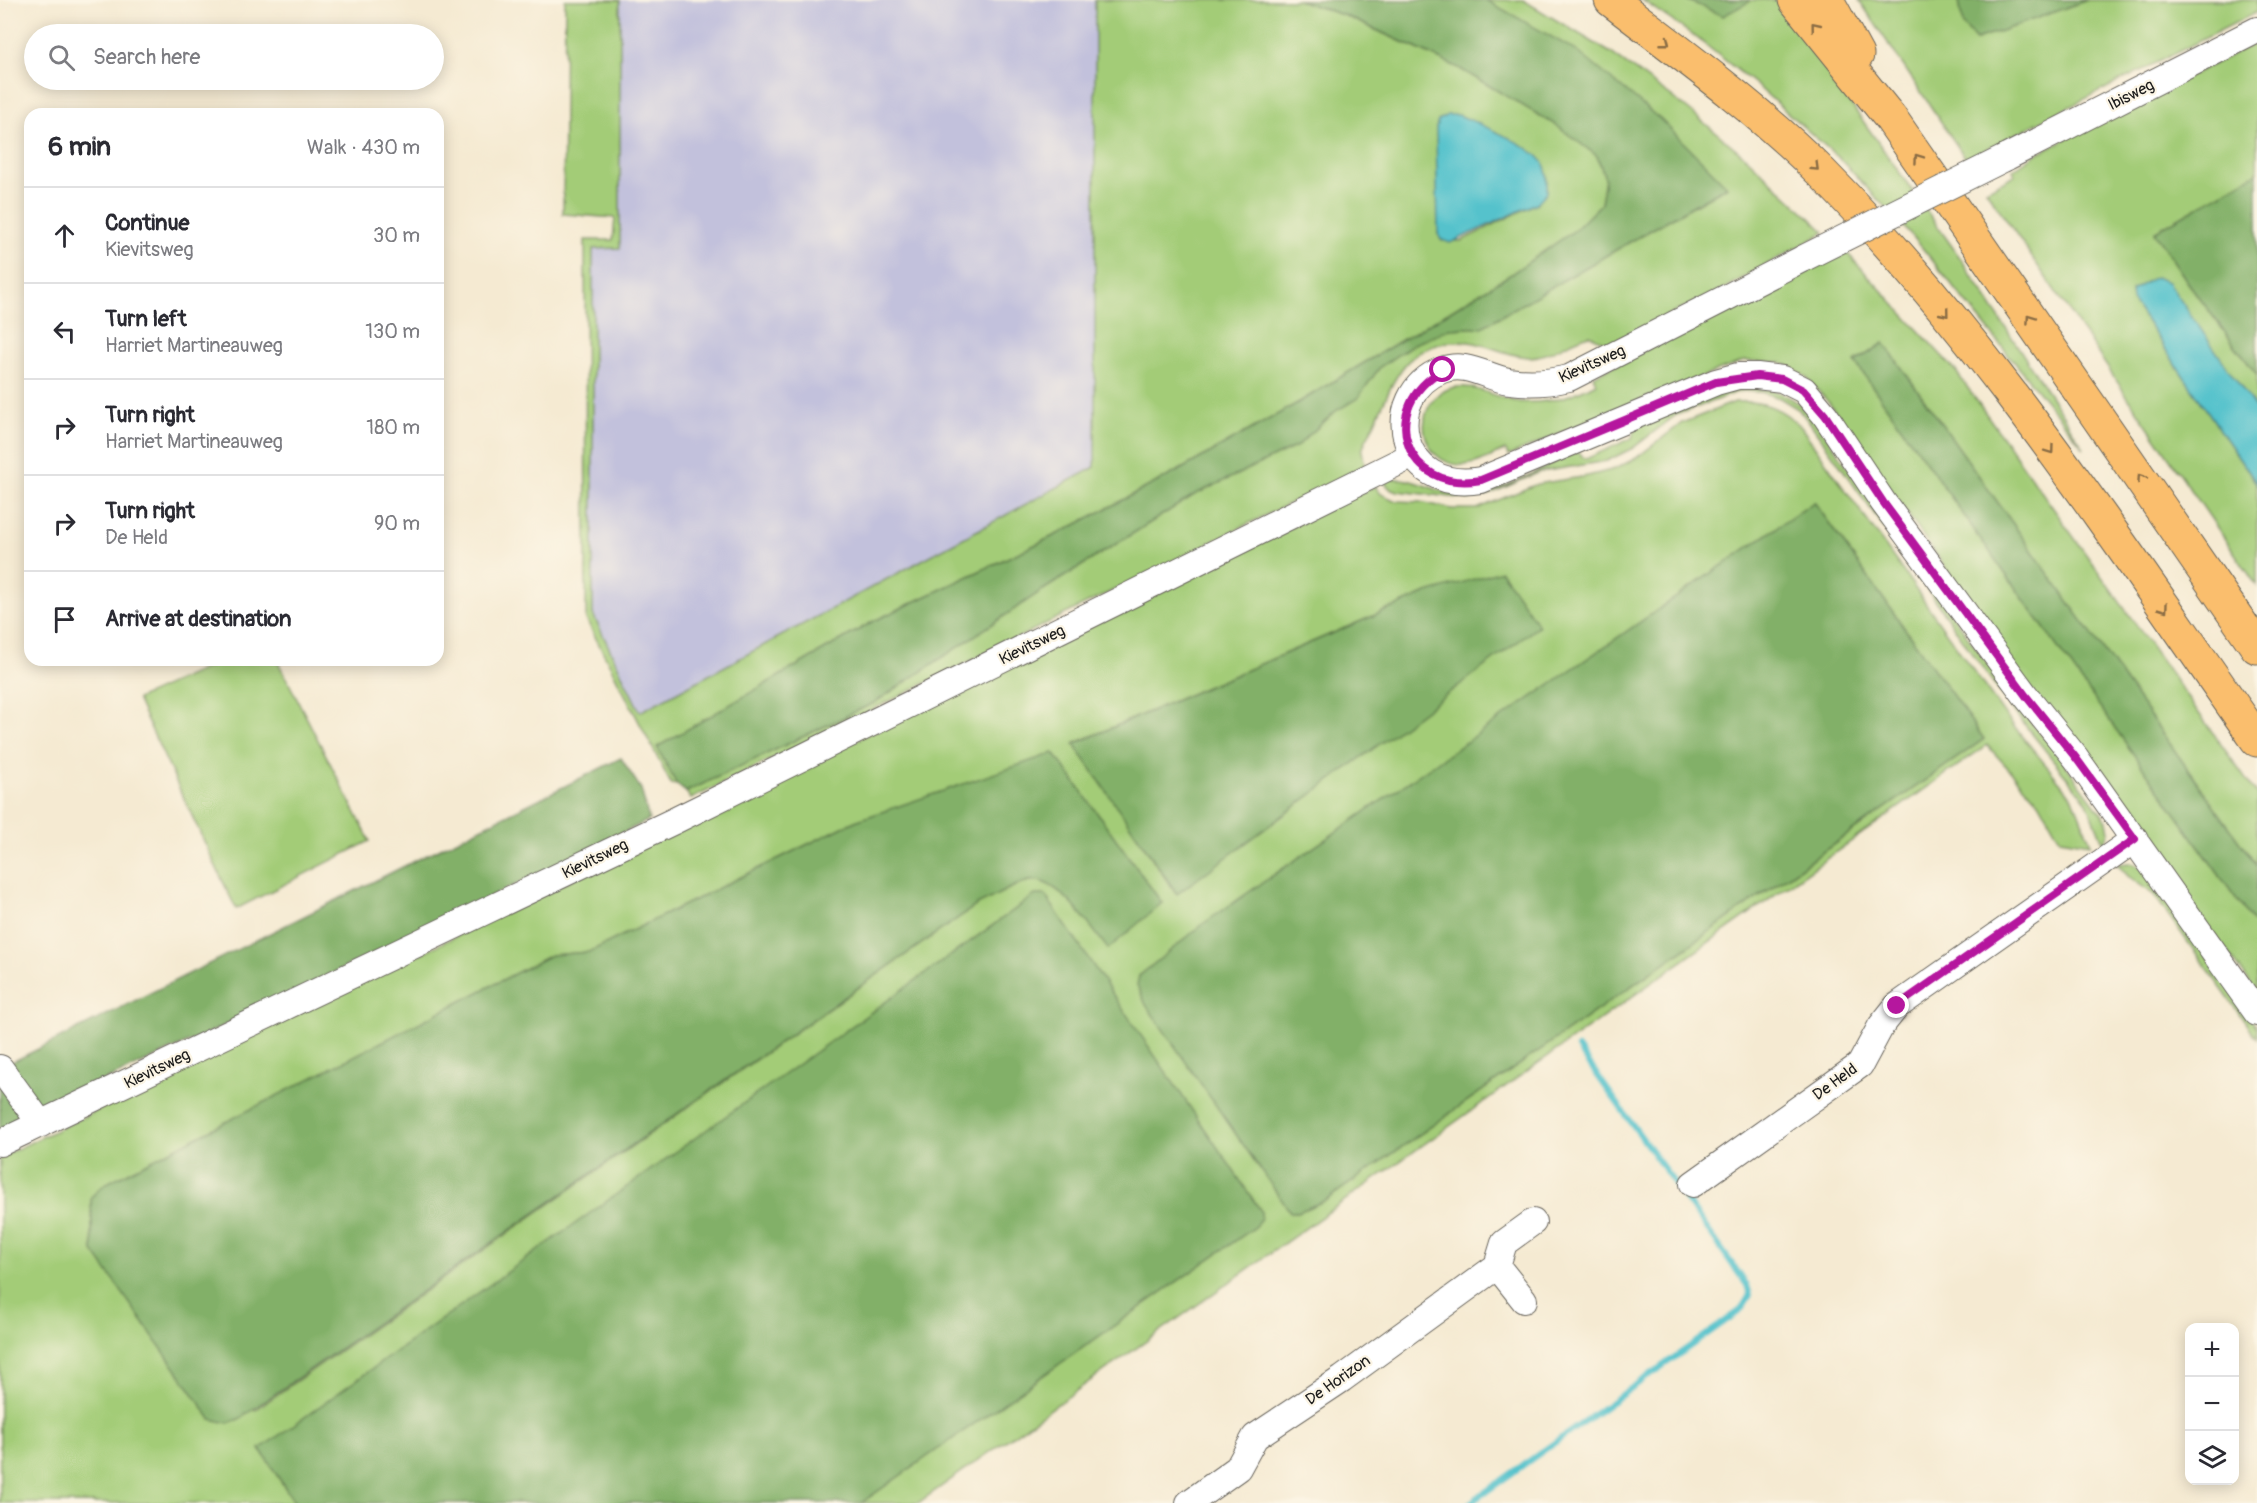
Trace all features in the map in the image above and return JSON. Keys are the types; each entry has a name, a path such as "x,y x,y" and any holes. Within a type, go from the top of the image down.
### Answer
{"highway":[{"path":"1795,0 1892,120 2257,647"},
{"path":"1827,0 1892,120"},
{"path":"1610,2 1763,118 1820,172 1892,246 2016,402 2257,740"}],"street":[{"name":"Ibisweg","path":"2005,158 2257,30"},
{"name":"Kievitsweg","path":"0,1143 674,821 1413,455 1406,437 1406,413 1418,388 1428,378 1443,370 1472,368 1508,380 1534,384 1569,378 2005,158"},
{"path":"1413,455 1421,467 1431,475 1463,483 1481,480 1716,382 1757,376 1782,379 1803,390 1825,415 1883,502 2005,669 2076,758 2257,1013"},
{"name":"De Held","path":"1694,1184 1860,1065 1881,1026 1897,1006 2135,839"},
{"path":"0,1068 41,1124"},
{"path":"1524,1300 1497,1266 1504,1243 1533,1221"},
{"name":"De Horizon","path":"1189,1503 1238,1468 1255,1437 1342,1379 1497,1266"}],"shaded area":[{"path":"620,0 1095,0 1095,467 640,712 593,614 593,249 620,247"}],"green space":[{"path":"565,0 620,0 620,248 593,249 593,614 640,712 1095,467 1095,0 1298,0 1345,16 1457,67 1556,125 1597,156 1605,178 1601,204 1575,230 1508,276 1301,401 1178,471 1060,533 874,621 657,747 677,785 671,784 586,619 585,240 613,240 615,218 563,214","holes":["1439,121 1537,203 1461,241 1442,240 1438,234"]},
{"path":"1298,0 1486,0 1577,51 1661,120 1727,186 1482,327 1449,329 1412,345 1380,367 1357,399 1337,410 1297,446 1194,495 1043,590 874,703 686,792 677,785 657,747 874,621 1060,533 1178,471 1301,401 1508,276 1575,230 1601,204 1605,178 1597,156 1556,125 1457,67 1346,16"},
{"path":"1486,0 1523,0 1611,53 1684,106 1747,158 1825,232 1725,288 1609,344 1590,335 1546,354 1530,357 1514,355 1468,342 1444,343 1425,349 1410,359 1390,388 1362,451 1365,466 691,799 686,792 874,703 1043,590 1194,495 1297,446 1337,410 1357,399 1380,367 1412,345 1449,329 1482,327 1726,187 1661,120"},
{"path":"1642,0 1687,0 1723,16 1748,0 1777,0 1961,259 2084,448 1915,239 1839,158 1756,85 1697,38"},
{"path":"1687,0 1748,0 1749,2 1723,16"},
{"path":"1859,0 1959,0 1963,25 1976,40 2087,0 2257,0 2257,12 1966,159"},
{"path":"1959,0 2087,0 1976,40 1963,25"},
{"path":"2257,42 2257,173 2154,232 2189,284 2257,375 2257,410 2231,374 2131,291 2132,300 2257,484 2257,586 1986,190 2015,175 2013,170 2038,153"},
{"path":"2257,173 2257,375 2189,284 2154,232"},
{"path":"1847,253 1955,370 2257,795 2257,866 1884,343 1855,362 2257,928 2257,992 2038,699 1830,404 1806,377 1793,368 1780,362 1744,361 1609,412 1509,456 1505,450 1468,465 1448,463 1437,456 1429,446 1424,422 1435,398 1446,390 1455,387 1474,388 1521,402 1541,402 1578,392 1596,383 1593,376 1791,278"},
{"path":"1884,343 2257,866 2257,928 1855,362"},
{"path":"1729,387 1772,390 1790,398 1809,412 2017,706 2051,745 2107,821 2109,832 2104,844 2087,802 2008,704 1808,420 1798,409 1780,398 1761,392 1740,391 1676,415 1633,448 1607,461 1540,472 1488,495 1469,499 1397,491 1389,488 1384,481 1404,479 1458,495 1495,490 1577,452 1586,459 1632,438 1638,423"},
{"path":"1735,402 1754,402 1779,410 1801,427 2004,714 2073,798 2091,844 2060,839 2039,802 1987,745 918,1503 861,1503 1255,1227 1261,1211 1243,1187 260,1449 295,1503 0,1503 0,1157 205,1059 1375,486 1381,494 1396,501 1421,502 1452,509 1477,509 1537,484 1615,469 1636,458 1682,423","holes":["1814,502 1984,739 1326,1200 1298,1212 1290,1212 1139,976","1427,593 1177,894 1176,894 1075,743","893,809 1162,902 1108,948 1062,894 1040,881 1023,883 977,905 255,1410 93,1251 91,1197 105,1184 551,955 589,952 855,821"]},
{"path":"1814,502 1984,739 1326,1200 1298,1212 1290,1212 1146,1005 1137,985 1139,976 1207,921"},
{"path":"1501,571 1539,626 1177,894 1074,744 1427,593"},
{"path":"211,666 280,666 370,841 236,909 137,699"},
{"path":"1054,753 1162,903 1108,949 1062,894 1040,881 1023,883 977,905 239,1419 228,1423 211,1419 93,1251 91,1197 105,1184 551,955 589,952 855,821"},
{"path":"621,758 641,789 649,820 215,1030 42,1109 8,1064"},
{"path":"2130,863 2141,867 2156,886 2257,1027 2257,1038 2154,895 2128,876 2117,864"},
{"path":"1035,895 1045,895 1261,1211 1261,1219 1255,1227 861,1503 295,1503 260,1449"},
{"path":"0,1084 23,1118 0,1129"}],"water":[{"path":"1447,115 1459,115 1530,150 1544,164 1547,181 1547,192 1537,203 1450,243 1442,240 1438,234 1436,128 1438,121"},
{"path":"2155,277 2168,282 2257,410 2257,484 2132,300 2131,291"}],"waterway":[{"path":"1470,1503 1741,1310 1750,1295 1747,1285 1578,1048"}],"route":[{"path":"1443,370 1428,378 1410,400 1406,413 1406,437 1421,467 1431,475 1446,481 1463,483 1481,480 1509,469 1716,382 1738,376 1757,376 1782,379 1803,390 1825,415 1883,502 2135,839 1897,1006"}]}
